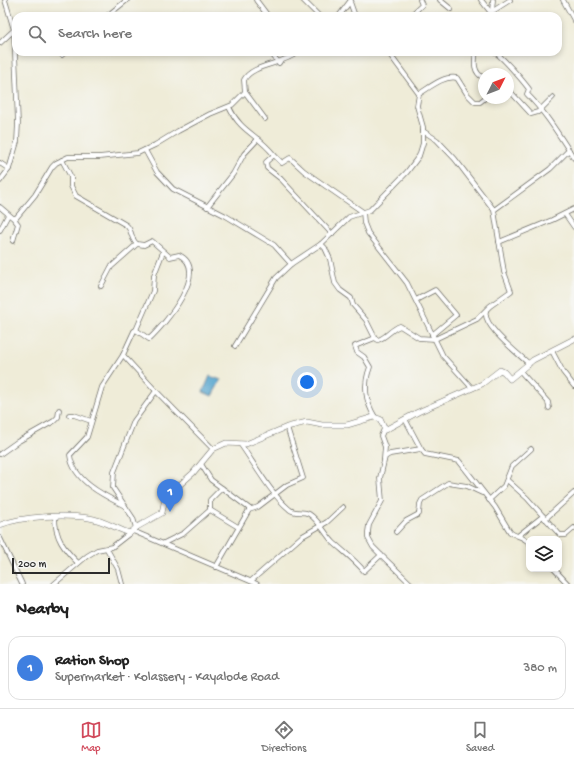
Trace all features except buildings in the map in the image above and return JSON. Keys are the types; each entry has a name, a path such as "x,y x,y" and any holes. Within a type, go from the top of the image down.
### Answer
{"main road":[{"path":"0,525 29,519 55,517 90,518 133,531 162,513 165,498 194,473 213,449 226,443 241,445 287,427 307,422 322,425 347,425 375,417 380,419 384,429 482,384 500,370 510,379 529,364 574,339"}],"street":[{"path":"5,0 12,23"},
{"path":"113,12 127,0"},
{"path":"256,0 265,12"},
{"path":"303,0 315,12"},
{"path":"414,12 422,5 420,0"},
{"path":"440,0 451,9"},
{"path":"481,0 491,12"},
{"path":"492,12 493,0"},
{"path":"493,12 510,0"},
{"path":"563,0 574,20"},
{"path":"342,12 350,1"},
{"path":"350,1 354,12"},
{"path":"0,43 12,32"},
{"path":"0,181 9,169 17,142 18,123 15,56"},
{"path":"273,56 279,63"},
{"path":"265,119 245,92 244,80 253,70 279,63 291,56"},
{"path":"235,346 276,278 291,264 321,244 349,217 370,210 407,172 419,156 423,143 423,131 417,106 419,94 391,56"},
{"path":"475,56 474,66 478,73"},
{"path":"500,56 528,87 529,89 527,94 542,109 558,131 574,158"},
{"path":"419,94 452,77 457,78 467,94 475,102 478,102"},
{"path":"14,218 35,195 52,167 62,160 77,156 99,157 123,155 145,150 210,114 229,107 243,96 245,92"},
{"path":"514,96 531,114 542,109 553,97"},
{"path":"229,107 239,124 267,146 282,164 290,158 304,171 363,212"},
{"path":"375,417 365,392 366,377 370,367 364,358 357,352 355,346 375,338 378,340 385,337 396,327 400,326 419,338 435,339 477,319 490,306 511,291 504,272 494,210 456,159 437,140 423,131"},
{"path":"207,207 233,174 244,154 258,139"},
{"path":"145,150 157,172 173,189 226,216 274,245 291,264"},
{"path":"494,210 550,169 569,150"},
{"path":"274,155 266,162 267,168 280,179 332,234"},
{"path":"62,160 71,177 71,186 76,196 129,226 132,240 137,244 144,244 152,241 170,257 179,255 189,262 189,284 172,313 150,338 145,337 136,330"},
{"path":"0,163 9,169"},
{"path":"0,207 8,215 14,218 18,224 13,241"},
{"path":"499,242 574,209"},
{"path":"363,212 364,223 368,233 407,283 443,356 472,388"},
{"path":"565,214 574,227"},
{"path":"0,230 8,215"},
{"path":"101,286 111,267 137,244"},
{"path":"321,244 325,248 330,260 335,283 340,290 351,298 353,305 366,320 375,338"},
{"path":"125,506 92,487 76,470 71,461 70,455 87,437 102,387 123,354 132,332 136,330 153,290 154,275 163,252"},
{"path":"416,300 435,290 456,315 432,335"},
{"path":"486,311 485,315 489,325 529,364"},
{"path":"552,351 563,372 574,386"},
{"path":"123,354 156,391 213,449"},
{"path":"520,371 548,402 549,408"},
{"path":"133,531 132,518 113,488 114,472 134,421 156,391"},
{"path":"0,454 17,442 54,421 58,417 60,410"},
{"path":"69,415 74,415 91,421"},
{"path":"405,420 421,449 429,456 441,456 459,460 513,535 519,535 544,518 574,493"},
{"path":"216,567 238,527 250,509 258,507 288,485 303,478 287,427"},
{"path":"384,429 381,436 385,447 380,478 382,501 369,525 368,538 373,547 411,584"},
{"path":"241,445 289,510 294,513 303,512 310,515 364,571 381,555"},
{"path":"384,459 390,454 421,449"},
{"path":"489,500 501,490 507,480 512,466 531,449"},
{"path":"201,464 211,480 250,509"},
{"path":"507,480 527,498 560,536 566,535 574,528"},
{"path":"396,532 406,521 419,514 422,500 448,484 468,486 483,493"},
{"path":"164,543 184,533 210,510 210,500 222,488"},
{"path":"251,581 301,537 327,522 343,507"},
{"path":"210,510 238,527"},
{"path":"55,517 55,528 60,542 64,550 78,563"},
{"path":"133,531 257,584"},
{"path":"54,584 78,563 97,550 107,549 117,545 133,531"},
{"path":"519,535 526,541"},
{"path":"0,538 22,584"},
{"path":"107,549 118,569 122,584"},
{"path":"557,572 566,583"}],"water":[{"path":"210,376 221,380 212,396 203,392"}],"place":[{"name":"Ration Shop","path":"170,512"}]}
